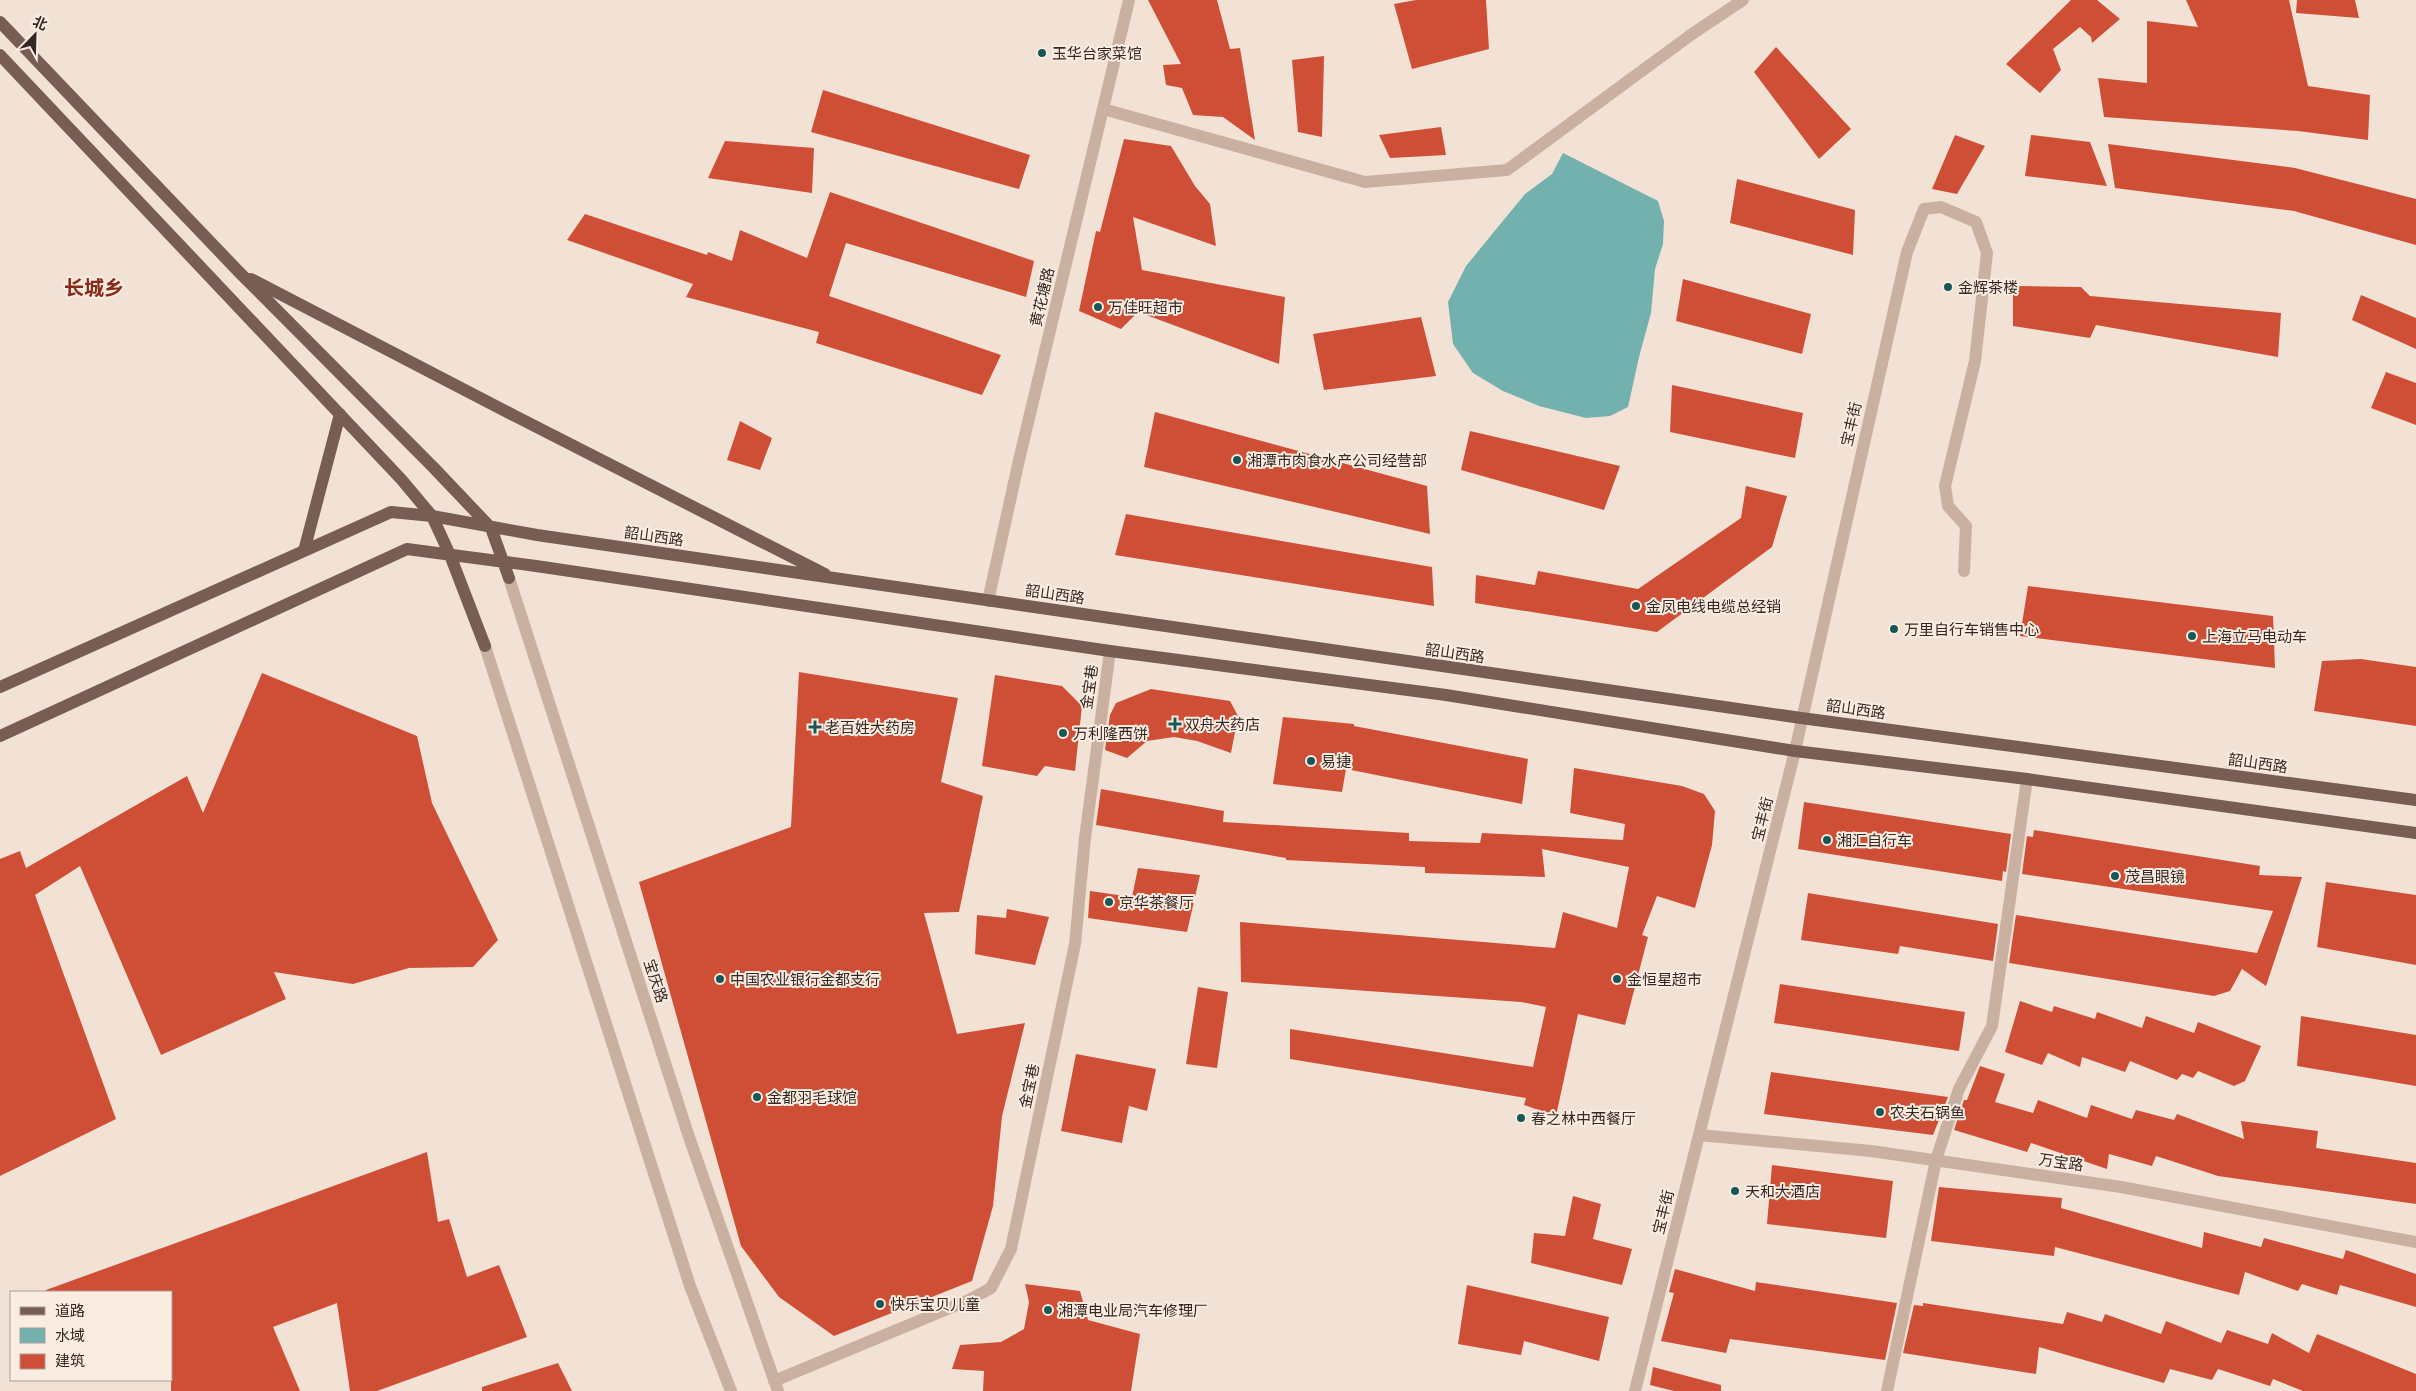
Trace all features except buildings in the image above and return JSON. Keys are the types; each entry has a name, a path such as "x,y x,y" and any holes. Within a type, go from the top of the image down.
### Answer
{"main road":[{"path":"0,22 239,272 434,467 491,528 509,578"},
{"path":"0,55 401,479 432,516 450,555 484,646"},
{"path":"239,272 515,416 834,578"},
{"path":"304,550 340,414"},
{"name":"韶山西路","path":"0,687 391,512 432,516 491,528 1801,718 2416,800"},
{"path":"0,736 407,549 1110,651 1446,695 1795,751 2028,779 2416,833"}],"street":[{"name":"黄花塘路","path":"988,601 1129,0"},
{"path":"1103,108 1365,182 1507,170 1692,34 1743,0"},
{"name":"宝丰街","path":"1635,1391 1795,751 1907,252 1924,209 1941,207 1976,222 1987,253 1975,361 1945,486 1948,506 1966,526 1964,571"},
{"name":"宝庆路","path":"509,578 688,1134 776,1386"},
{"path":"484,646 690,1286 731,1391"},
{"name":"金宝巷","path":"776,1386 991,1288 1011,1250 1075,944 1085,838 1110,651"},
{"path":"1887,1391 1936,1160 1959,1088 1992,1026 2028,779"},
{"name":"万宝路","path":"1699,1135 1871,1151 2121,1187 2416,1242"}],"water":[{"path":"1563,153 1658,201 1664,221 1663,244 1655,269 1651,313 1628,407 1610,416 1586,418 1539,406 1503,391 1473,373 1453,344 1448,302 1466,266 1525,194 1552,174"}],"place":[{"name":"玉华台家菜馆","path":"1042,53"},
{"name":"金辉茶楼","path":"1948,287"},
{"name":"万佳旺超市","path":"1098,307"},
{"name":"湘潭市肉食水产公司经营部","path":"1237,460"},
{"name":"金凤电线电缆总经销","path":"1636,606"},
{"name":"万里自行车销售中心","path":"1894,629"},
{"name":"上海立马电动车","path":"2192,636"},
{"name":"双舟大药店","path":"1175,724"},
{"name":"老百姓大药房","path":"815,727"},
{"name":"万利隆西饼","path":"1063,733"},
{"name":"易捷","path":"1311,761"},
{"name":"湘汇自行车","path":"1827,840"},
{"name":"茂昌眼镜","path":"2115,876"},
{"name":"京华茶餐厅","path":"1109,902"},
{"name":"中国农业银行金都支行","path":"720,979"},
{"name":"金恒星超市","path":"1617,979"},
{"name":"金都羽毛球馆","path":"757,1097"},
{"name":"农夫石锅鱼","path":"1880,1112"},
{"name":"春之林中西餐厅","path":"1521,1118"},
{"name":"天和大酒店","path":"1735,1191"},
{"name":"快乐宝贝儿童","path":"880,1304"},
{"name":"湘潭电业局汽车修理厂","path":"1048,1310"}],"district":[{"name":"长城乡","path":"94,287"}]}
